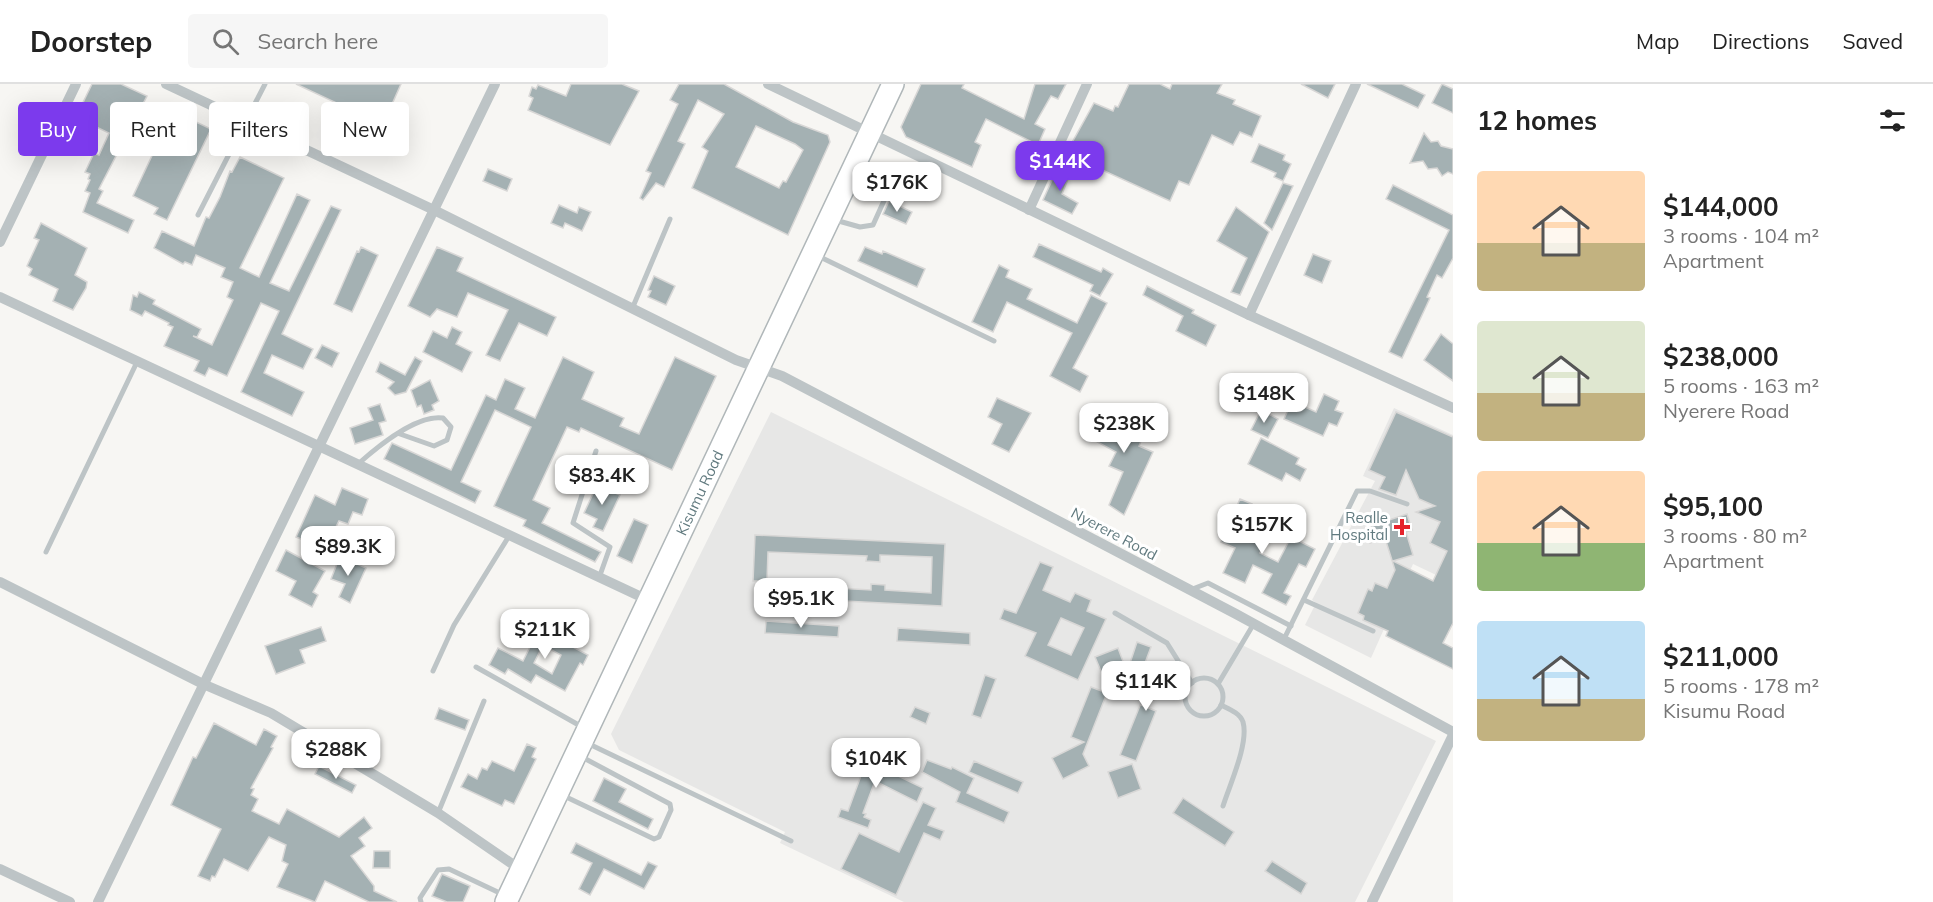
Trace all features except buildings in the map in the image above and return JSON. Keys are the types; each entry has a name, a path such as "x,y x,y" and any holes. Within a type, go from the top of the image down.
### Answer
{"highway":[{"name":"Kisumu Road","path":"507,899 893,84"}],"street":[{"path":"0,242 76,84"},
{"name":"Nyerere Road","path":"166,84 209,104"},
{"path":"98,902 495,84"},
{"path":"768,84 1249,315 1453,408"},
{"path":"1029,210 1087,84"},
{"path":"1249,315 1356,84"},
{"name":"Nyerere Road","path":"309,151 434,210 736,360 782,375 1236,614 1453,734"},
{"path":"0,297 650,601"},
{"path":"0,582 203,684 271,712 438,813 521,870"},
{"path":"1372,902 1453,734"},
{"path":"0,869 70,902"}],"lane":[{"path":"257,102 266,84"},
{"path":"198,215 229,156"},
{"path":"828,218 860,227 873,225 887,194 876,172 857,158"},
{"path":"632,309 670,219"},
{"path":"812,253 994,341"},
{"path":"46,552 137,362"},
{"path":"357,465 382,445 400,434 427,418 443,418 450,427 447,440 434,446 400,434"},
{"path":"596,451 573,523 610,547 599,578"},
{"path":"1283,641 1357,492 1370,491 1407,504"},
{"path":"433,671 454,625 509,536"},
{"path":"1189,591 1208,584 1291,626"},
{"path":"1304,600 1373,631"},
{"path":"1236,614 1243,601"},
{"path":"1115,613 1167,643 1192,683"},
{"path":"1218,684 1253,625"},
{"path":"476,667 670,804 671,810 659,837 654,839 558,793"},
{"path":"1202,678 1218,684 1223,694 1221,705 1209,715 1193,712 1185,697 1192,683 1202,678"},
{"path":"438,813 484,701"},
{"path":"1221,705 1236,713 1243,721 1244,739 1223,806"},
{"path":"582,742 791,841"},
{"path":"421,902 420,898 438,870 442,869 450,869 507,899"}],"shaded area":[{"name":"Realle Hospital","path":"1394,408 1453,435 1453,583 1413,564 1371,658 1305,625 1316,603 1312,600 1375,481 1363,476"},
{"path":"771,412 1436,741 1355,902 904,902 780,843 785,832 619,750 611,734"}],"place":[{"name":"Realle Hospital","path":"1402,527"}]}
